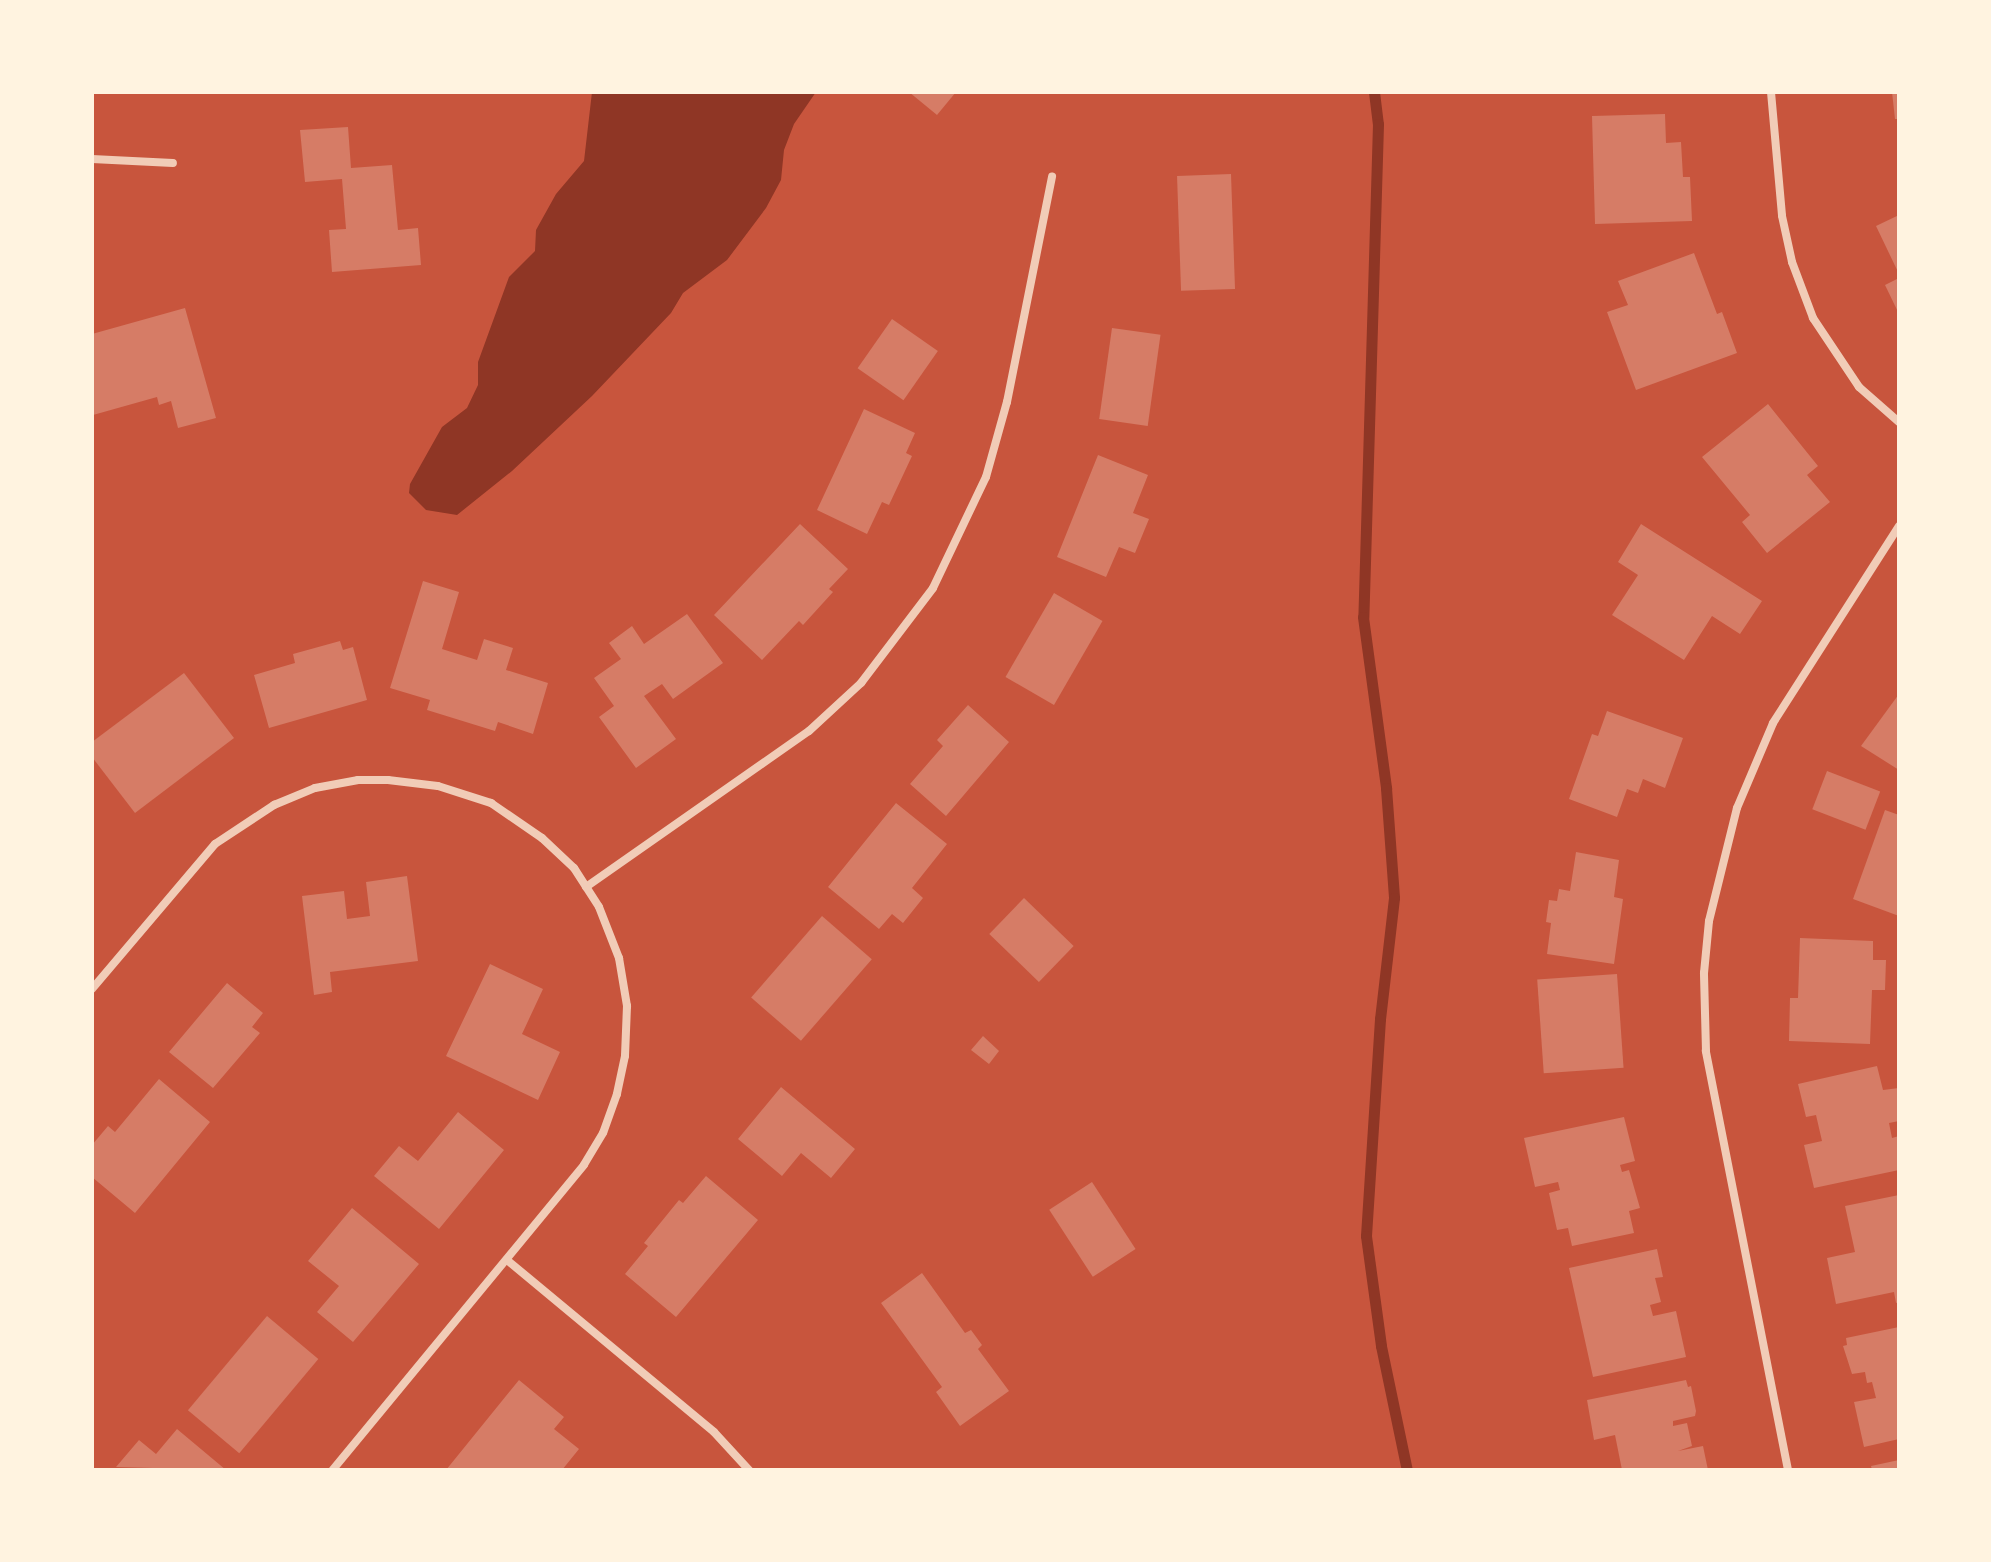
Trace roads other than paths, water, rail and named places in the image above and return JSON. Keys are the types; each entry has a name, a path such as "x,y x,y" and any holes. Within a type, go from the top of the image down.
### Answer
{"street":[{"path":"1771,92 1782,216 1792,262 1813,318 1859,387 1899,422"},
{"path":"92,159 173,163"},
{"path":"586,887 809,731 861,683 933,588 986,477 1007,402 1052,176"},
{"path":"1788,1470 1706,1051 1704,973 1709,921 1737,808 1773,723 1899,526"},
{"path":"92,989 215,844 274,805 315,788 388,780 438,786 491,803 542,838 574,868 599,907 619,958 627,1006 625,1056 617,1094 603,1133 584,1165 333,1470"},
{"path":"507,1260 714,1432 749,1470"}],"waterway":[{"path":"1374,92 1378,124 1363,617 1386,788 1394,898 1380,1019 1366,1236 1381,1346 1407,1470"}]}
